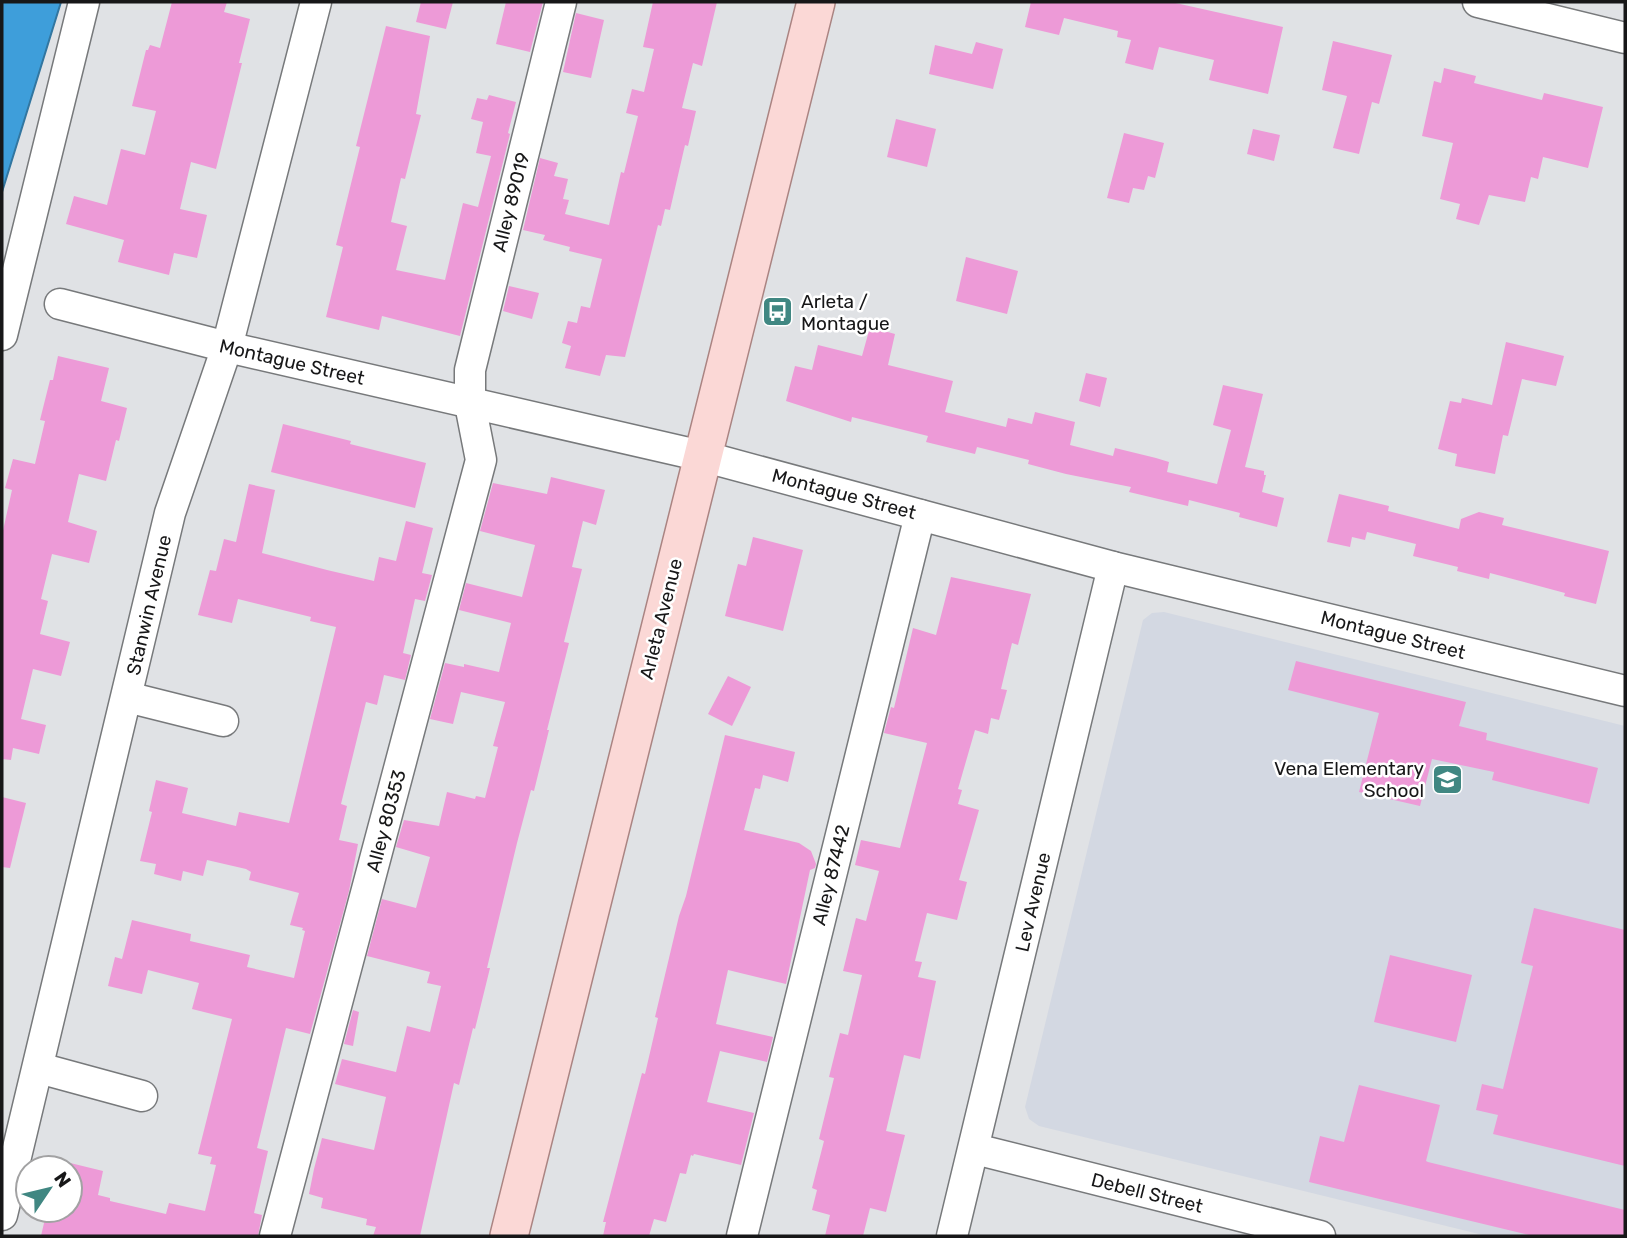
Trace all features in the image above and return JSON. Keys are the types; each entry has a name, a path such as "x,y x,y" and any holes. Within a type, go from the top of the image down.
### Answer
{"main road":[{"name":"Arleta Avenue","path":"509,1236 816,2"}],"street":[{"path":"2,335 84,2"},
{"name":"Stanwin Avenue","path":"2,1215 170,513 227,347 316,2"},
{"name":"Alley 89019","path":"470,404 470,370 561,2"},
{"path":"1478,2 1625,38"},
{"name":"Montague Street","path":"60,304 227,347 702,456 1113,567 1625,691"},
{"name":"Alley 80353","path":"275,1236 481,460 470,404"},
{"name":"Alley 87442","path":"742,1236 920,515"},
{"name":"Lev Avenue","path":"952,1236 1113,567"},
{"path":"127,697 223,721"},
{"path":"38,1068 142,1096"},
{"name":"Debell Street","path":"975,1149 1320,1236"}],"shaded area":[{"path":"1164,612 1625,726 1625,1236 1487,1236 1039,1126 1029,1119 1025,1107 1143,620 1152,613"}],"water":[{"path":"2,2 61,2 2,192"}],"building":[{"path":"172,2 227,2 224,12 250,19 216,169 191,162 180,209 207,215 197,258 174,253 169,275 118,262 124,240 66,224 74,196 107,205 121,149 145,155 156,111 132,106 146,50 150,45 160,48"},
{"path":"421,2 453,2 446,29 416,22"},
{"path":"506,2 543,2 530,52 496,44"},
{"path":"653,2 717,2 702,66 693,63 682,108 696,111 688,146 685,145 670,210 665,209 661,226 658,225 625,357 606,355 600,376 565,368 571,346 562,343 568,321 577,323 581,306 590,308 602,259 569,251 570,247 543,240 545,235 523,230 540,158 558,163 554,176 568,179 563,199 569,200 565,214 609,225 638,116 626,113 632,89 644,92 654,49 643,47"},
{"path":"1031,2 1171,2 1283,27 1268,94 1209,80 1214,60 1159,47 1153,70 1125,63 1131,40 1117,37 1118,31 1064,18 1059,35 1025,27"},
{"path":"576,13 604,20 591,78 563,72"},
{"path":"386,26 430,36 416,114 421,115 405,179 401,178 391,222 407,226 396,270 445,280 463,203 478,207 491,156 476,153 483,122 471,119 477,98 487,100 489,95 516,102 460,336 382,316 379,330 326,317 343,247 336,245 360,147 356,146"},
{"path":"1333,41 1392,55 1379,104 1372,102 1359,154 1333,148 1347,96 1322,90"},
{"path":"976,42 1003,49 993,89 929,74 935,45 972,54"},
{"path":"1444,68 1476,76 1474,83 1542,100 1544,93 1603,107 1588,168 1543,157 1538,179 1531,177 1525,202 1489,195 1479,225 1456,219 1460,204 1440,199 1453,143 1422,136 1434,81 1441,83"},
{"path":"896,119 936,129 927,167 887,157"},
{"path":"1253,129 1280,135 1274,161 1247,154"},
{"path":"1124,133 1164,143 1155,178 1148,176 1144,190 1133,188 1129,203 1107,198"},
{"path":"966,257 1018,271 1007,314 956,301"},
{"path":"509,286 539,293 532,319 503,311"},
{"path":"870,327 895,334 888,365 953,381 945,412 1006,427 1008,418 1032,424 1035,412 1075,422 1070,445 1113,456 1115,448 1156,458 1169,462 1167,472 1217,484 1231,430 1213,425 1223,385 1263,394 1245,467 1264,471 1266,475 1262,492 1284,498 1277,527 1239,517 1240,513 1189,500 1188,506 1129,492 1131,487 1066,474 1028,464 1029,460 977,447 975,454 926,442 928,436 852,417 851,422 786,401 795,366 812,370 818,345 862,356"},
{"path":"1506,342 1564,356 1556,386 1522,379 1508,436 1503,435 1495,474 1455,466 1457,454 1438,449 1450,401 1461,403 1462,398 1492,405"},
{"path":"58,356 109,368 101,401 127,408 106,481 79,474 68,522 97,531 89,563 52,554 41,599 48,601 40,634 70,642 61,676 33,669 21,719 46,725 39,754 13,748 11,760 2,759 2,535 12,490 5,488 13,459 35,464 45,421 40,420"},
{"path":"1086,373 1107,378 1100,407 1079,401"},
{"path":"283,424 426,463 415,508 271,472"},
{"path":"551,477 605,490 596,525 583,521 572,567 582,569 564,642 569,643 549,730 534,791 531,790 517,843 475,1029 473,1028 459,1085 454,1083 420,1236 373,1236 376,1227 366,1225 367,1219 321,1208 323,1198 309,1194 314,1169 322,1138 374,1150 386,1097 335,1084 342,1059 396,1072 407,1026 430,1032 441,986 427,983 430,972 367,956 382,899 416,908 430,857 396,847 404,820 439,826 447,792 475,799 476,796 485,798 498,747 493,746 505,702 461,692 453,724 430,719 445,663 464,667 464,664 499,672 511,623 459,610 466,583 522,597 535,545 480,531 493,483 547,494"},
{"path":"249,484 275,490 262,553 327,570 374,581 379,557 396,561 406,521 433,528 422,573 432,575 425,601 415,599 403,653 411,655 405,680 384,675 377,705 366,702 341,804 347,806 339,840 358,844 349,891 310,1034 286,1028 257,1148 268,1151 254,1213 262,1215 258,1236 41,1236 44,1224 84,1224 84,1166 103,1171 98,1195 110,1198 110,1201 166,1214 169,1203 205,1211 216,1165 210,1164 212,1157 198,1154 232,1019 192,1009 199,983 148,970 142,994 108,986 115,957 122,959 132,920 191,934 190,941 250,955 247,967 294,978 305,931 290,925 299,893 249,880 251,872 246,869 207,860 203,876 183,871 181,881 154,874 156,864 140,861 152,812 149,811 156,780 188,788 182,813 236,826 239,812 289,823 336,627 310,621 311,617 238,599 232,623 198,615 210,570 216,571 224,539 236,542"},
{"path":"1339,494 1389,506 1388,511 1459,529 1461,519 1479,512 1504,518 1502,525 1609,551 1596,604 1490,573 1489,579 1457,571 1458,567 1413,556 1416,544 1367,532 1365,540 1352,537 1350,547 1327,542"},
{"path":"753,537 803,550 783,631 725,616 738,564 746,566"},
{"path":"951,577 1031,594 1018,645 1012,643 1001,689 1007,690 999,720 991,718 988,734 975,730 958,789 962,790 958,804 979,810 959,880 967,882 957,920 927,913 915,961 922,962 918,977 936,981 920,1059 904,1055 886,1131 905,1135 886,1212 870,1208 863,1236 825,1236 830,1215 812,1210 817,1190 812,1188 824,1141 819,1139 834,1078 829,1077 840,1033 848,1035 862,975 843,971 856,918 866,921 879,871 855,865 861,840 900,848 927,743 884,733 891,707 894,708 913,628 936,635"},
{"path":"1296,661 1466,702 1459,726 1487,733 1486,740 1598,768 1589,804 1492,780 1494,772 1432,759 1420,806 1359,792 1379,713 1288,690"},
{"path":"728,676 751,687 732,726 708,714"},
{"path":"725,735 795,752 788,782 763,775 760,789 755,788 744,830 799,843 811,851 816,864 815,868 810,870 786,984 728,970 716,1024 773,1037 767,1062 720,1051 707,1102 754,1113 741,1165 691,1155 686,1174 680,1173 666,1222 654,1219 649,1236 603,1236 606,1222 603,1222 642,1073 645,1074 658,1018 655,1017"},
{"path":"2,797 26,803 10,868 2,867"},
{"path":"1534,908 1625,930 1625,1166 1493,1134 1498,1115 1476,1110 1482,1084 1503,1089 1533,966 1521,963"},
{"path":"1390,955 1472,975 1456,1042 1374,1022"},
{"path":"353,1010 359,1012 353,1046 344,1044"},
{"path":"1359,1085 1440,1105 1426,1161 1625,1210 1625,1236 1533,1236 1309,1182 1320,1136 1344,1142"}],"place":[{"name":"Arleta / Montague","path":"778,312"},
{"name":"Vena Elementary School","path":"1447,779"}]}
